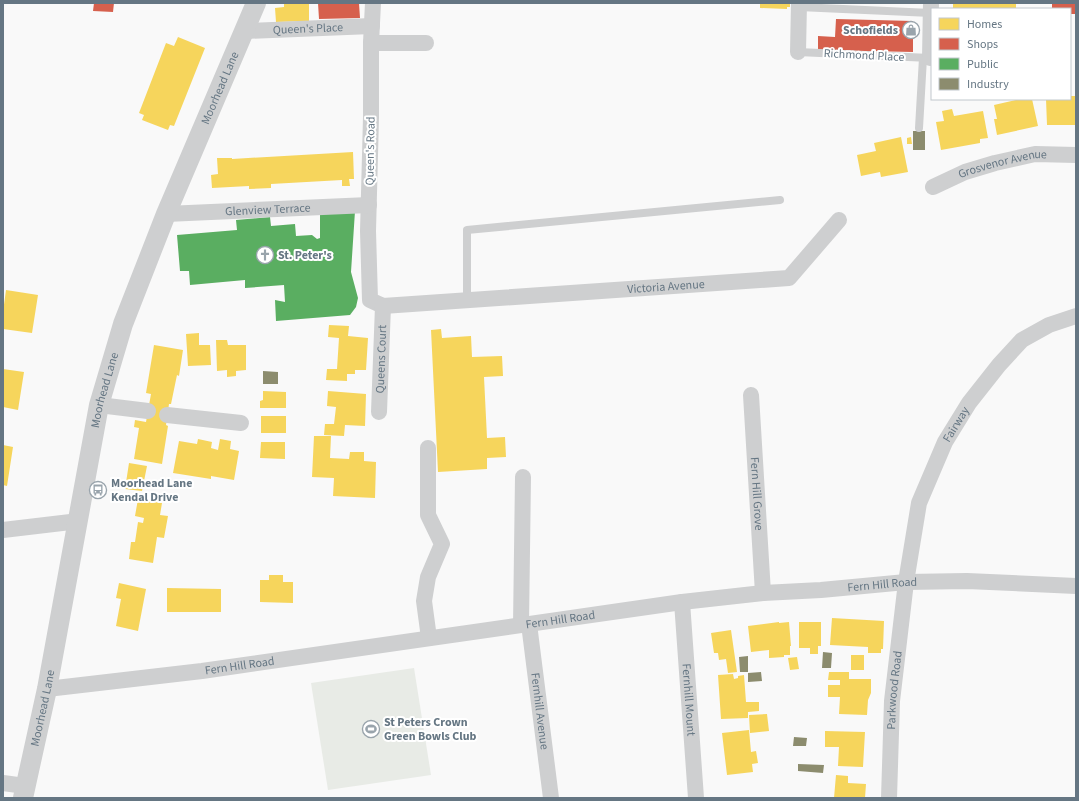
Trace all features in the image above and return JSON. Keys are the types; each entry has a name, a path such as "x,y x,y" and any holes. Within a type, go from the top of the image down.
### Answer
{"street":[{"name":"Moorhead Lane","path":"24,792 47,689 100,405 123,324 166,214 256,3"},
{"name":"Queen's Road","path":"373,3 368,231 377,303"},
{"path":"798,5 798,52"},
{"path":"926,58 931,8"},
{"name":"Queen's Place","path":"245,31 372,26"},
{"path":"371,43 426,43"},
{"name":"Grosvenor Avenue","path":"933,187 966,172 995,163 1035,154 1076,155"},
{"name":"Glenview Terrace","path":"166,214 369,205"},
{"name":"Victoria Avenue","path":"377,303 467,301 789,278 839,220"},
{"name":"Queens Court","path":"377,303 379,412"},
{"name":"Fairway","path":"906,582 919,503 945,442 969,403 999,365 1022,340 1049,325 1076,316"},
{"name":"Fern Hill Grove","path":"751,395 763,593"},
{"path":"100,405 148,411"},
{"path":"167,415 241,423"},
{"path":"428,448 428,515 442,544 428,577 424,601 429,638"},
{"name":"Fernhill Avenue","path":"523,477 525,624 551,798"},
{"path":"3,530 79,521"},
{"name":"Fern Hill Road","path":"47,689 202,670 682,602 763,593 822,590 906,582 967,581 1076,586"},
{"name":"Parkwood Road","path":"889,798 892,700 906,582"},
{"name":"Fernhill Mount","path":"682,602 696,798"},
{"path":"3,783 24,792"}],"lane":[{"path":"798,5 931,8"},
{"name":"Richmond Place","path":"798,52 926,58"},
{"path":"919,128 926,58"},
{"path":"467,301 467,230 780,200"}],"shaded area":[{"name":"St Peters Crown Green Bowls Club","path":"414,668 431,775 328,790 311,683"}],"building: Homes":[{"path":"284,3 309,3 309,21 276,22 275,8 284,7"},
{"path":"760,3 790,3 790,7 787,7 787,9 760,8"},
{"path":"953,3 1016,3 1016,8 953,8"},
{"path":"178,37 205,48 174,126 170,125 168,130 142,120 144,115 139,113 166,43 174,46"},
{"path":"1071,96 1076,96 1076,125 1047,125 1046,100 1071,100"},
{"path":"1016,100 1032,100 1038,126 997,135 994,119 997,119 994,105"},
{"path":"952,109 954,116 983,111 988,138 980,139 980,143 941,150 936,122 944,121 942,111"},
{"path":"901,137 908,172 881,177 880,172 861,176 857,155 876,151 874,143"},
{"path":"911,137 912,144 907,144 907,138"},
{"path":"353,152 354,179 349,179 350,186 342,186 342,180 271,184 271,188 249,189 249,186 212,188 211,175 218,174 217,158 232,159"},
{"path":"6,290 38,295 32,333 3,329 3,312"},
{"path":"329,325 349,326 348,336 368,338 366,370 355,370 355,374 347,374 347,381 326,380 327,369 337,369 339,338 328,337"},
{"path":"441,329 442,338 471,336 472,357 502,356 503,376 484,377 487,438 505,437 506,457 487,458 487,469 438,472 431,330"},
{"path":"199,333 199,345 210,345 211,365 188,366 186,334"},
{"path":"216,340 227,340 228,345 246,345 246,370 236,371 236,376 227,377 227,370 217,371"},
{"path":"154,345 183,350 179,376 177,375 171,404 169,404 166,425 168,426 162,464 134,459 139,428 134,427 135,420 146,422 151,394 146,393"},
{"path":"3,369 24,372 18,410 3,407"},
{"path":"263,391 286,392 286,408 260,408 260,401 263,400"},
{"path":"328,391 366,394 365,426 345,425 344,436 324,435 325,424 334,424 336,407 327,406"},
{"path":"261,416 286,416 286,433 261,433"},
{"path":"314,436 331,436 330,458 349,459 350,452 364,452 364,461 376,462 375,498 333,496 334,478 312,477"},
{"path":"198,439 212,442 211,448 218,450 220,439 231,441 230,449 239,451 234,480 211,476 211,479 173,473 179,441 197,444"},
{"path":"261,442 285,442 285,459 260,458"},
{"path":"3,445 13,447 7,486 3,485"},
{"path":"129,463 147,466 142,491 125,489"},
{"path":"138,499 162,503 160,515 168,516 164,538 157,537 153,563 129,559 131,542 135,542 138,522 143,523 144,518 135,516"},
{"path":"269,575 283,575 283,582 293,582 293,603 260,602 260,580 269,580"},
{"path":"119,583 146,589 138,631 116,626 121,599 116,598"},
{"path":"167,588 221,589 221,612 167,612"},
{"path":"832,618 884,621 883,649 881,649 881,653 868,653 868,647 830,645"},
{"path":"789,622 791,646 790,655 769,658 769,650 751,652 748,626"},
{"path":"799,622 821,622 821,646 818,646 818,654 810,654 810,648 799,648"},
{"path":"731,630 737,672 728,673 726,659 719,660 718,653 714,653 711,633"},
{"path":"851,655 864,655 864,670 851,670"},
{"path":"797,657 799,669 790,670 788,658"},
{"path":"829,672 849,672 849,679 871,679 871,693 868,700 867,715 839,714 840,697 828,697 828,685 840,685 840,680 828,680"},
{"path":"733,674 734,679 738,678 738,676 744,675 746,702 759,702 759,711 748,712 748,718 721,719 718,675"},
{"path":"767,714 769,731 750,733 749,715"},
{"path":"749,730 751,752 756,751 758,763 752,764 753,772 727,775 722,733"},
{"path":"825,731 865,732 863,767 838,766 839,747 825,747"},
{"path":"836,775 848,776 848,783 866,784 865,798 834,798"}],"building: Shops":[{"path":"94,3 114,3 113,12 93,11"},
{"path":"318,3 359,3 360,18 319,19"},
{"path":"1052,3 1076,3 1076,14 1071,14 1071,8 1052,8"},
{"path":"836,19 913,21 913,52 818,50 818,36 835,37"}],"building: Public":[{"name":"St. Peter's","path":"355,211 351,272 358,298 356,307 350,315 276,321 275,300 285,302 284,285 245,288 245,280 190,285 189,271 180,271 177,235 237,230 236,220 270,217 271,226 295,224 296,236 312,235 317,239 320,238 320,212"}],"building: Industry":[{"path":"913,131 925,131 925,150 913,150"},
{"path":"263,371 278,372 278,384 263,384"},
{"path":"823,652 832,653 831,668 822,668"},
{"path":"748,656 748,672 740,672 739,657"},
{"path":"761,672 762,681 748,682 748,673"},
{"path":"794,737 807,738 806,746 793,746"},
{"path":"798,764 824,765 823,773 798,771"}],"place":[{"name":"Schofields","path":"911,30"},
{"name":"St. Peter's","path":"265,255"},
{"name":"Moorhead Lane Kendal Drive","path":"98,490"},
{"name":"St Peters Crown Green Bowls Club","path":"371,729"}]}
